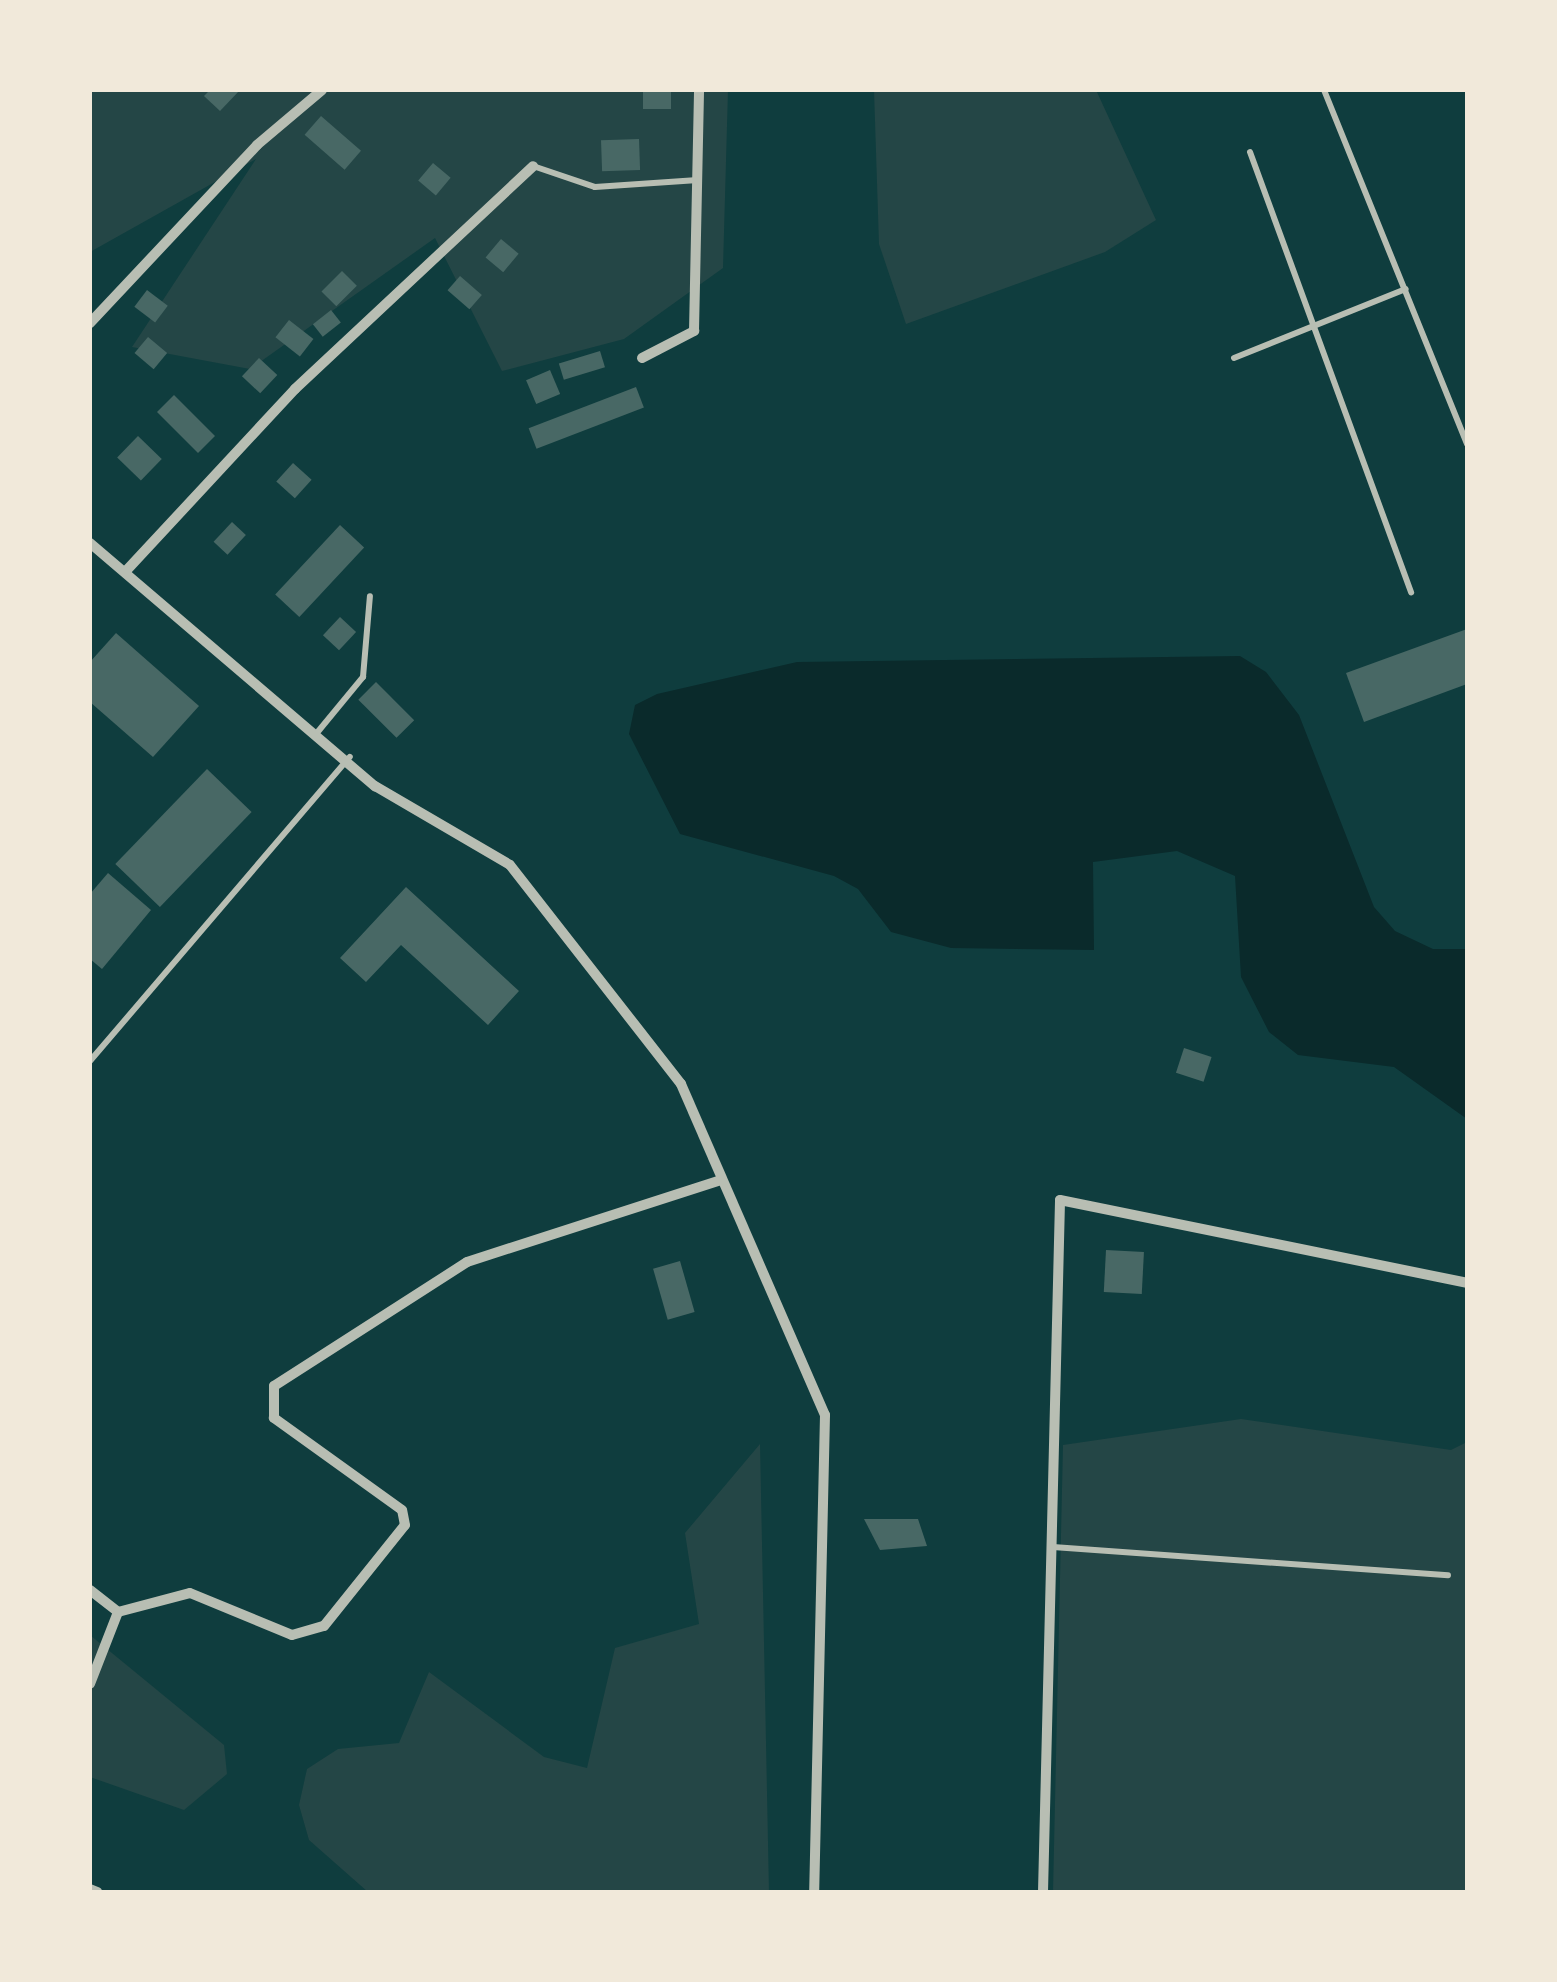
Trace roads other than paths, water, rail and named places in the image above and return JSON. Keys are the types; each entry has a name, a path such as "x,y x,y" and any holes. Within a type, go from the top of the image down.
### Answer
{"street":[{"path":"90,323 258,145 322,90"},
{"path":"642,358 694,331 700,90"},
{"path":"125,572 295,390 533,166"},
{"path":"90,543 316,734 350,757 375,786 510,865 681,1084 826,1414 814,1892"},
{"path":"118,1612 190,1593 292,1635 324,1626 405,1525 402,1510 274,1418 274,1386 467,1262 721,1180"},
{"path":"1043,1892 1060,1200 1467,1283"},
{"path":"90,1590 118,1612"},
{"path":"90,1684 118,1612"},
{"path":"90,1889 97,1892"}],"lane":[{"path":"1324,90 1467,444"},
{"path":"1250,152 1320,324 1411,593"},
{"path":"533,166 595,187 698,180"},
{"path":"1234,358 1406,289"},
{"path":"316,734 362,678 370,596"},
{"path":"90,1061 350,757"},
{"path":"1051,1546 1448,1574"}]}
